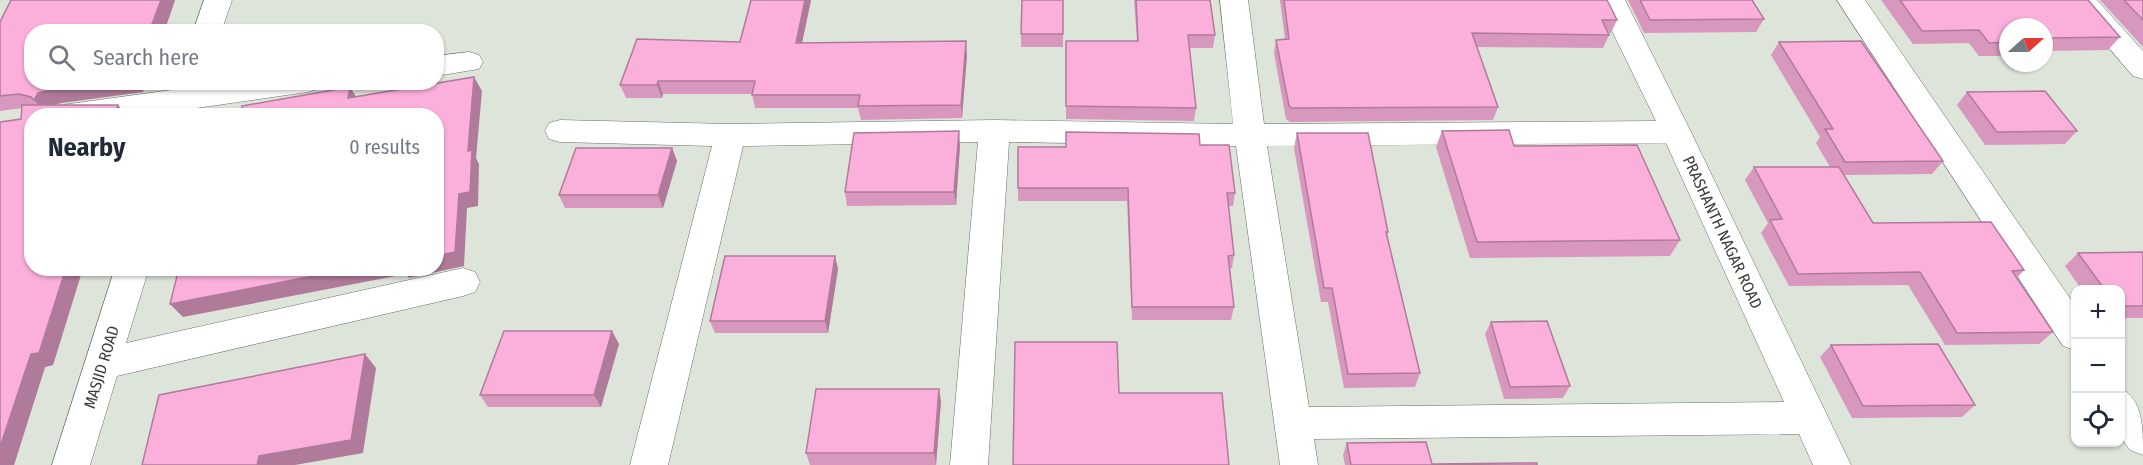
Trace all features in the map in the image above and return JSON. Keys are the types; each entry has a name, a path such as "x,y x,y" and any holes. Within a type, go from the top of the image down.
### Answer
{"street":[{"path":"210,24 218,0"},
{"path":"1234,0 1250,135 1299,465"},
{"name":"PRASHANTH NAGAR ROAD","path":"1611,0 1676,132 1832,465"},
{"path":"1851,0 2071,329"},
{"path":"2082,0 2143,69"},
{"path":"444,65 469,62"},
{"path":"119,108 250,90"},
{"path":"560,131 730,135 994,131 1250,135 1676,132"},
{"path":"969,465 994,131"},
{"path":"649,465 730,135"},
{"name":"MASJID ROAD","path":"71,465 130,276"},
{"path":"102,364 463,282"},
{"path":"2125,410 2143,438"},
{"path":"1293,423 1809,418"}],"building":[{"path":"11,0 161,0 152,24 24,24 24,90 50,90 38,93 34,100 19,94 0,96 0,22"},
{"path":"751,0 805,0 796,43 966,41 961,105 858,106 860,95 752,95 755,81 658,81 657,85 620,85 637,39 740,42"},
{"path":"1022,0 1063,0 1063,34 1021,34"},
{"path":"1136,0 1210,0 1215,35 1188,35 1196,108 1066,106 1066,41 1138,41"},
{"path":"1284,0 1607,0 1617,20 1602,20 1609,35 1472,33 1498,107 1292,108 1289,106 1276,40 1289,39"},
{"path":"1640,0 1752,0 1764,19 1650,20"},
{"path":"1900,0 2088,0 2120,37 2053,38 2053,18 1999,18 1999,42 1989,43 1979,30 1922,31"},
{"path":"2124,0 2143,0 2143,20"},
{"path":"1861,41 1943,161 1845,162 1825,129 1833,129 1779,42"},
{"path":"474,77 468,151 472,150 470,192 459,194 455,252 444,254 444,108 242,108 242,106 333,90 349,90 348,98 396,90 444,90 444,82"},
{"path":"2045,91 2077,131 1997,132 1967,92"},
{"path":"22,105 118,105 117,108 24,108 24,276 63,276 39,353 31,354 0,447 0,122 21,119"},
{"path":"1509,130 1514,146 1637,145 1680,240 1477,242 1442,131"},
{"path":"959,131 954,192 845,192 854,133"},
{"path":"1066,132 1199,134 1200,145 1229,145 1235,193 1227,193 1234,255 1228,256 1234,307 1132,307 1128,188 1018,188 1018,147 1066,147"},
{"path":"1297,133 1368,133 1388,232 1386,232 1420,373 1348,374 1332,288 1324,288"},
{"path":"576,148 672,148 658,195 559,195"},
{"path":"1754,167 1839,167 1873,223 1991,222 2024,270 2012,271 2053,332 1957,333 1920,272 1798,274 1770,220 1782,219"},
{"path":"2143,252 2143,306 2125,306 2125,285 2101,285 2078,253"},
{"path":"725,256 835,256 825,321 710,321"},
{"path":"177,276 313,276 170,304"},
{"path":"1547,321 1570,386 1510,387 1491,322"},
{"path":"504,331 612,331 594,395 480,395"},
{"path":"1015,342 1117,342 1119,393 1222,393 1229,465 1013,465"},
{"path":"1938,344 1975,405 1863,406 1831,345"},
{"path":"365,354 351,440 259,456 257,465 142,465 159,395"},
{"path":"816,389 939,389 934,453 806,453"},
{"path":"1426,442 1432,464 1537,463 1537,465 1351,465 1347,443"}]}
